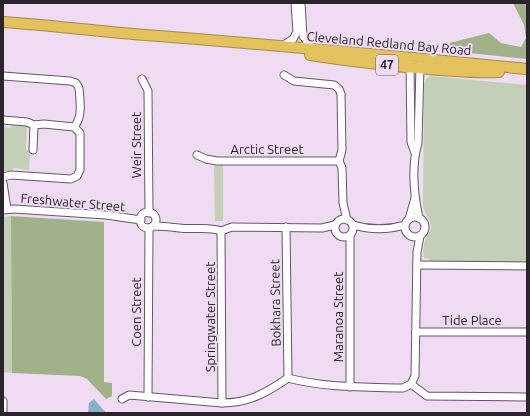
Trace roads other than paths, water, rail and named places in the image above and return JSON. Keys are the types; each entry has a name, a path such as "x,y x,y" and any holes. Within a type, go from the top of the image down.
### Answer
{"highway":[{"name":"Cleveland Redland Bay Road","path":"4,22 362,54 478,72 527,70"},
{"name":"Cleveland Redland Bay Road","path":"248,43 281,51 358,62 415,63"}],"street":[{"path":"284,46 293,39 296,32 294,3"},
{"path":"301,3 303,36 313,49"},
{"path":"415,63 418,143 415,153 415,198 408,229 417,252"},
{"path":"284,75 294,81 334,85 339,89 341,94 342,150 339,161 342,168 344,229"},
{"path":"3,76 70,81 76,84 80,88 80,116 74,127"},
{"name":"Weir Street","path":"142,79 148,91 152,215"},
{"path":"3,120 27,122 34,125 44,124 74,127 80,133 80,170 77,176 71,179 11,175 3,177"},
{"path":"33,150 34,125"},
{"name":"Arctic Street","path":"197,155 206,159 217,161 339,161"},
{"path":"3,183 5,210"},
{"path":"122,399 129,395 222,403 245,401 288,378 298,381 350,387 403,388 411,384 415,376 417,252 420,236 425,228 424,222 420,218 415,198"},
{"name":"Freshwater Street","path":"5,210 106,215 141,220"},
{"path":"171,226 152,215 144,214 141,220 144,227 171,226 180,228 213,228 221,231 232,227 344,229 393,228 408,229 420,236"},
{"path":"151,227 156,222 152,215"},
{"path":"408,229 414,217 420,218"},
{"name":"Coen Street","path":"148,397 151,227"},
{"name":"Bokhara Street","path":"286,228 288,378"},
{"name":"Maranoa Street","path":"344,229 350,248 350,387"},
{"name":"Springwater Street","path":"221,231 222,403"},
{"path":"417,265 527,266"},
{"name":"Tide Place","path":"416,332 527,332"},
{"path":"411,384 427,396 527,397"},
{"path":"3,401 4,413"}],"water":[{"path":"94,399 106,413 88,413 89,403"}]}
